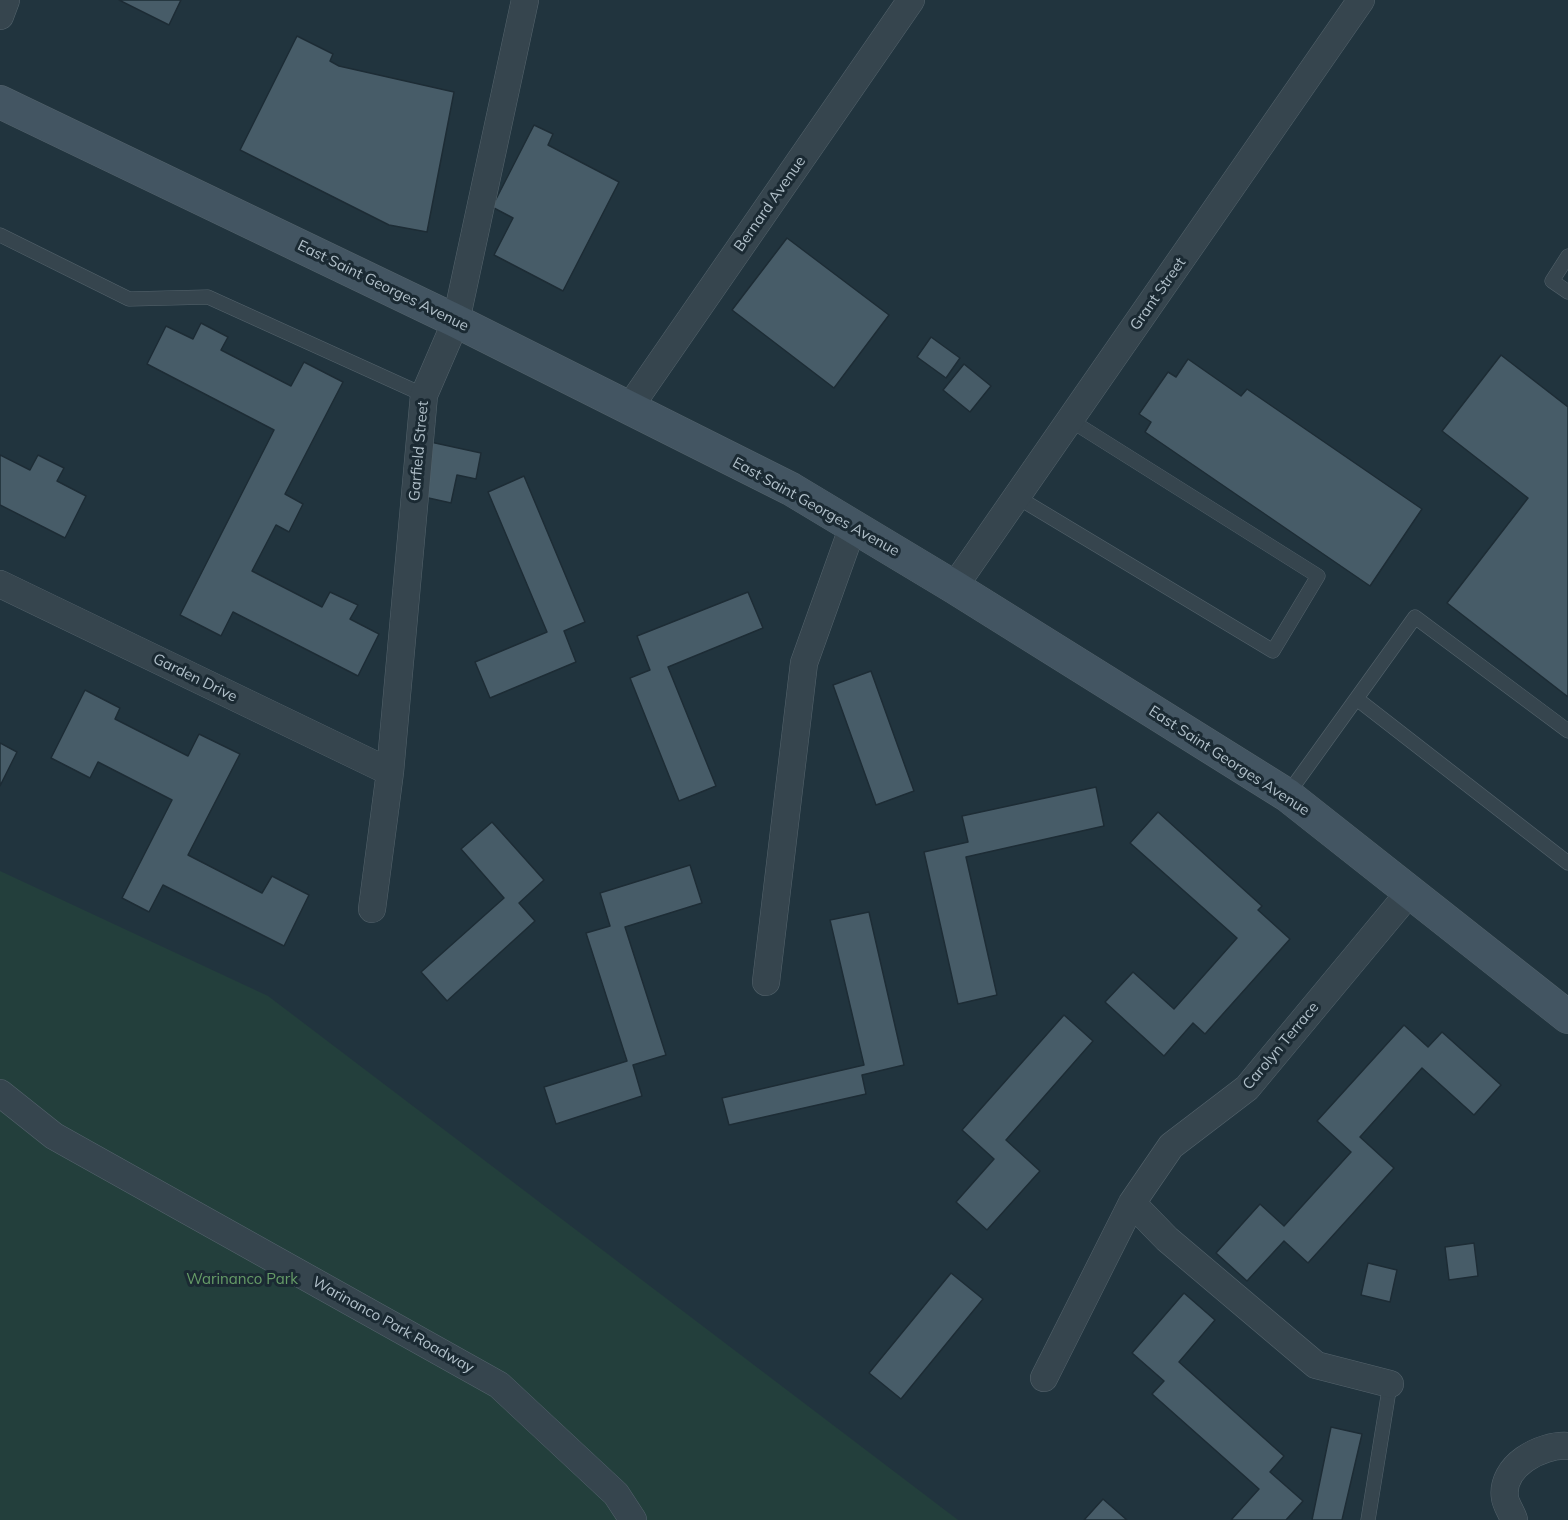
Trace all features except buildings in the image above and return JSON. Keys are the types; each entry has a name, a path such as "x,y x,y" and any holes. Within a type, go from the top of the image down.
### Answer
{"main road":[{"name":"East Saint Georges Avenue","path":"0,102 456,321 791,489 954,587 1287,795 1568,1017"}],"street":[{"path":"0,16 6,0"},
{"name":"Garfield Street","path":"372,909 390,772 424,395 456,321 525,0"},
{"name":"Bernard Avenue","path":"629,408 911,0"},
{"name":"Grant Street","path":"954,587 1361,0"},
{"path":"766,982 804,663 853,526"},
{"name":"Garden Drive","path":"0,584 390,772"},
{"name":"Carolyn Terrace","path":"1044,1378 1132,1203 1171,1146 1247,1088 1409,893"},
{"name":"Warinanco Park Roadway","path":"0,1093 54,1136 499,1385 616,1494 633,1520"},
{"path":"1132,1203 1167,1239 1316,1365 1390,1384"},
{"path":"1514,1520 1504,1497 1512,1471 1521,1460 1547,1447 1568,1446"}],"lane":[{"path":"0,236 129,300 208,297 424,395"},
{"path":"1568,256 1552,281 1568,292"},
{"path":"1017,497 1273,651 1318,576 1070,420"},
{"path":"1287,795 1415,617 1568,731"},
{"path":"1358,699 1568,863"},
{"path":"1368,1520 1390,1384"}],"green space":[{"name":"Warinanco Park","path":"0,871 268,996 958,1520 0,1520"}]}
